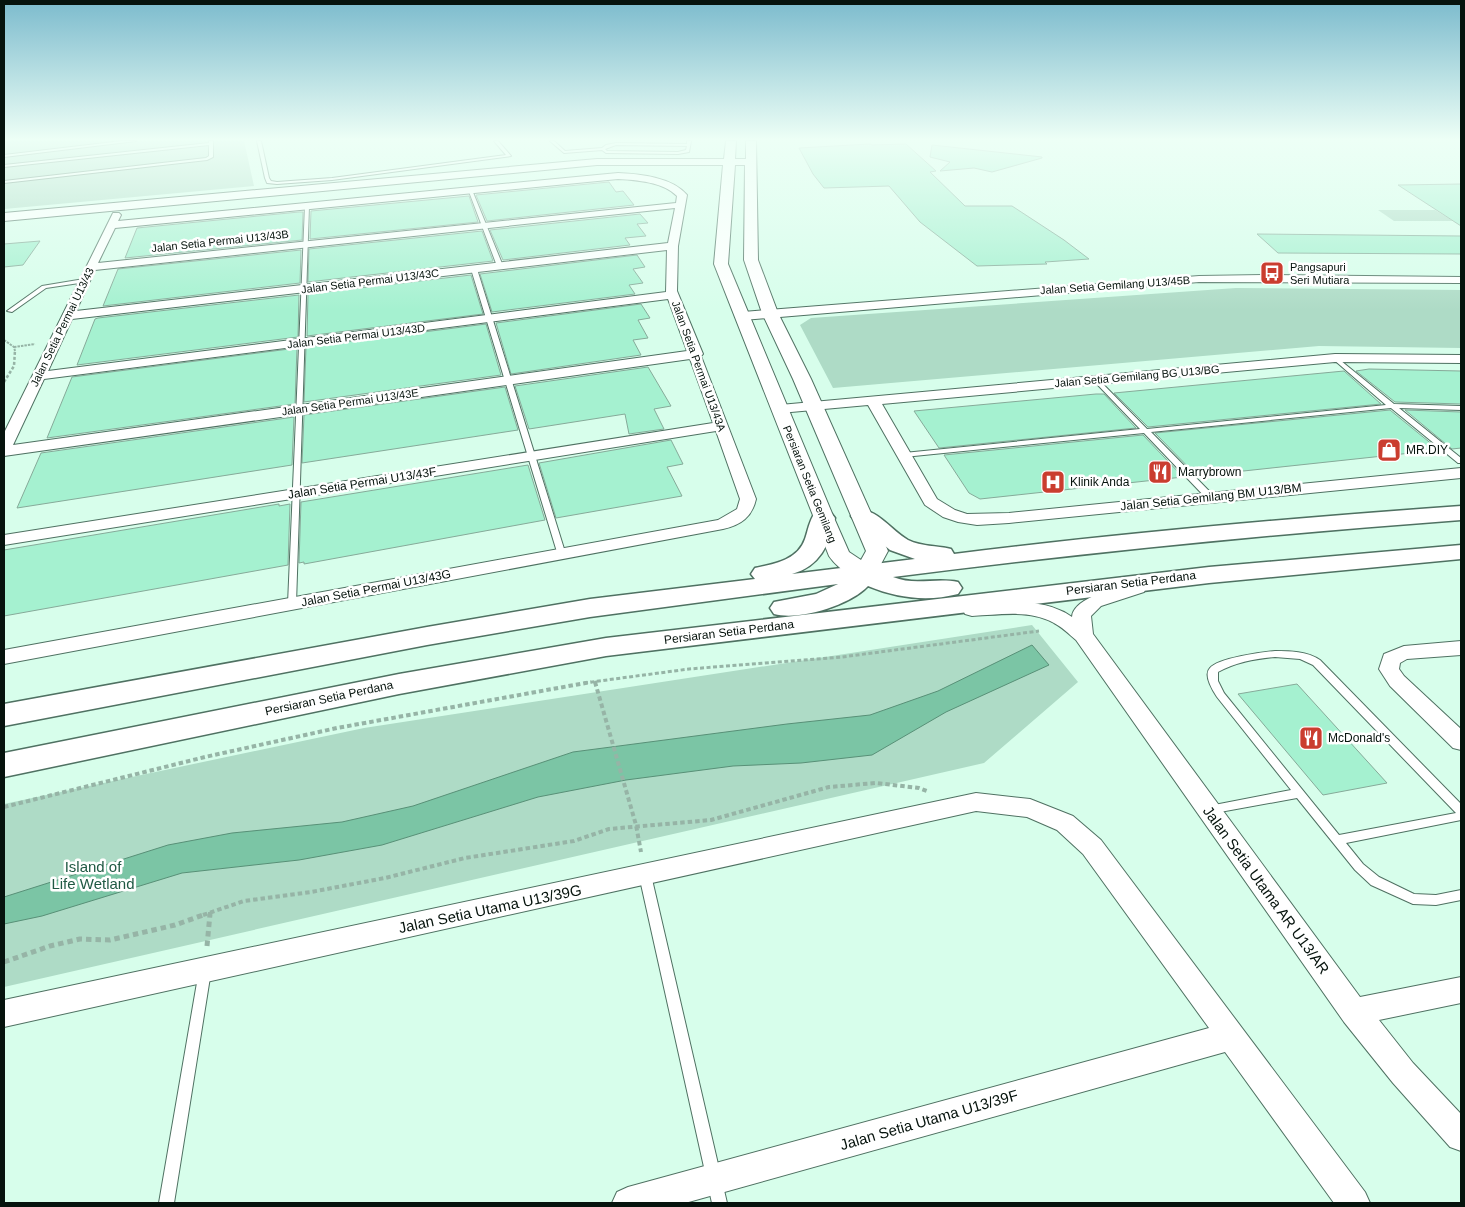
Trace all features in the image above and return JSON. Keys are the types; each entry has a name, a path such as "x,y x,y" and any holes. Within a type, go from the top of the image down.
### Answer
{"main road":[{"path":"4,715 128,690 446,633 646,600 1053,549 1295,525 1461,513"},
{"path":"863,516 897,545 913,552 938,554 1053,549"},
{"path":"646,600 792,567 811,554 819,540 823,518"},
{"name":"Persiaran Setia Perdana","path":"4,765 399,684 606,648 1209,574 1461,552"},
{"path":"865,574 889,586 918,591 1083,574 1209,574"},
{"path":"606,648 694,623 817,603 840,596 855,586 865,574"},
{"path":"4,724 128,690"}],"street":[{"path":"4,217 215,197"},
{"path":"111,225 395,197"},
{"path":"680,205 682,197"},
{"name":"Persiaran Setia Gemilang","path":"726,197 721,264 840,556 865,574"},
{"path":"750,197 751,260 770,313 814,406 877,551 865,574"},
{"name":"Jalan Setia Permai U13/43B","path":"91,267 680,205"},
{"name":"Jalan Setia Permai U13/43A","path":"680,205 673,246 671,291 696,354 748,499 745,511"},
{"name":"Jalan Setia Permai U13/43","path":"4,450 121,206"},
{"name":"Jalan Setia Permai U13/43C","path":"68,316 673,246"},
{"name":"Jalan Setia Gemilang U13/45B","path":"743,316 1199,279 1461,280"},
{"name":"Jalan Setia Permai U13/43D","path":"38,376 673,296"},
{"name":"Jalan Setia Permai U13/43E","path":"4,450 696,354"},
{"name":"Jalan Setia Gemilang BG U13/BG","path":"814,406 1335,358 1461,359"},
{"path":"873,401 904,455"},
{"path":"780,409 814,406"},
{"name":"Jalan Setia Permai U13/43F","path":"4,540 721,426"},
{"name":"Jalan Setia Gemilang BM U13/BM","path":"904,455 931,502 943,512 961,519 981,521 1461,473"},
{"name":"Jalan Setia Permai U13/43G","path":"4,657 561,552 723,524 745,511"},
{"path":"870,615 1015,608 1038,610 1060,618 1077,630 1081,614 1094,602 1119,592 1176,578"},
{"name":"Jalan Setia Utama AR U13/AR","path":"1077,630 1354,1012 1403,1073 1461,1136"},
{"path":"1461,648 1404,653 1391,659 1389,669 1397,681 1461,742"},
{"name":"Jalan Setia Utama U13/39G","path":"4,1014 969,803 1030,808 1065,822 1092,846 1354,1203"},
{"path":"1354,1012 1461,990"},
{"name":"Jalan Setia Utama U13/39F","path":"628,1203 718,1191 1231,1036"}],"lane":[{"path":"473,197 500,266"},
{"path":"292,604 307,206"},
{"path":"474,269 561,552"},
{"path":"10,311 44,286 84,281"},
{"path":"1335,358 1461,461"},
{"path":"1096,380 1210,497"},
{"path":"904,455 1392,406 1461,408"},
{"path":"1461,811 1324,669 1312,660 1297,655 1277,654 1244,658 1222,664 1213,670 1213,682 1220,695 1359,867 1375,882 1413,899 1436,900 1461,896"},
{"path":"1208,810 1300,793"},
{"path":"1337,840 1461,816"},
{"path":"646,875 718,1191"},
{"path":"166,1203 205,971"}],"path":[{"path":"4,340 14,347 16,354 13,367 4,382"},
{"path":"4,808 205,757 328,730 594,681 689,669 842,658 1077,630"},
{"path":"594,681 636,825 646,875"},
{"path":"4,962 50,946 80,939 110,940 175,925 244,901 311,892 385,878 464,858 574,841 609,829 636,825 711,820 829,787 876,783 919,788 969,803"},
{"path":"205,971 210,912"}],"green space":[{"path":"4,197 131,197 4,209"},
{"path":"1378,210 1435,210 1453,221 1394,221"},
{"path":"1236,288 1461,290 1461,348 1319,346 833,388 800,325 811,318"},
{"name":"Island of Life Wetland","path":"1032,625 1078,682 984,763 4,987 4,804 364,728"}],"shaded area":[{"path":"1032,645 1049,665 946,712 872,755 801,763 733,766 626,780 538,797 382,845 299,860 182,873 42,916 4,924 4,897 168,845 232,833 342,822 413,806 573,752 870,715 938,691"}],"building":[{"path":"469,197 478,222 310,239 311,211"},
{"path":"477,197 628,197 634,205 487,221"},
{"path":"899,197 956,197 965,206 1012,206 1089,259 1045,262 1047,264 977,266 920,222"},
{"path":"1417,197 1461,197 1461,226"},
{"path":"303,212 302,240 125,258 137,228"},
{"path":"640,214 648,223 637,224 646,236 625,238 630,245 503,260 490,230"},
{"path":"482,231 493,261 308,282 309,249"},
{"path":"1257,234 1461,236 1461,254 1278,253"},
{"path":"40,241 23,265 4,267 4,244"},
{"path":"301,250 300,283 103,306 118,269"},
{"path":"637,255 645,267 633,269 643,283 629,285 635,294 492,312 480,274"},
{"path":"471,275 483,314 307,336 308,294"},
{"path":"299,295 298,337 77,365 95,319 98,318"},
{"path":"641,304 650,318 638,320 648,338 633,340 641,355 511,374 496,323"},
{"path":"486,324 501,375 304,402 306,347"},
{"path":"297,348 295,404 47,438 72,377"},
{"path":"648,367 671,406 654,409 664,429 629,434 625,414 529,429 515,386"},
{"path":"1369,369 1461,371 1461,404 1395,402 1356,371"},
{"path":"1344,371 1381,404 1148,427 1114,393"},
{"path":"505,387 518,430 302,463 304,415"},
{"path":"1104,394 1136,428 939,448 914,411"},
{"path":"1390,410 1439,450 1197,476 1155,433"},
{"path":"1405,410 1461,412 1461,448 1452,449"},
{"path":"294,417 292,465 17,508 41,453"},
{"path":"1143,435 1183,477 980,499 969,493 944,455"},
{"path":"671,440 683,464 667,467 682,496 556,518 539,463"},
{"path":"528,465 545,520 304,564 304,562 299,563 301,502"},
{"path":"279,504 279,506 290,504 288,565 4,616 4,550"},
{"name":"McDonald's","path":"1297,684 1387,783 1323,795 1238,694"}],"place":[{"name":"Pangsapuri Seri Mutiara","path":"1272,273"},
{"name":"MR.DIY","path":"1389,450"},
{"name":"Marrybrown","path":"1160,472"},
{"name":"Klinik Anda","path":"1053,482"},
{"name":"McDonald's","path":"1311,738"}]}
